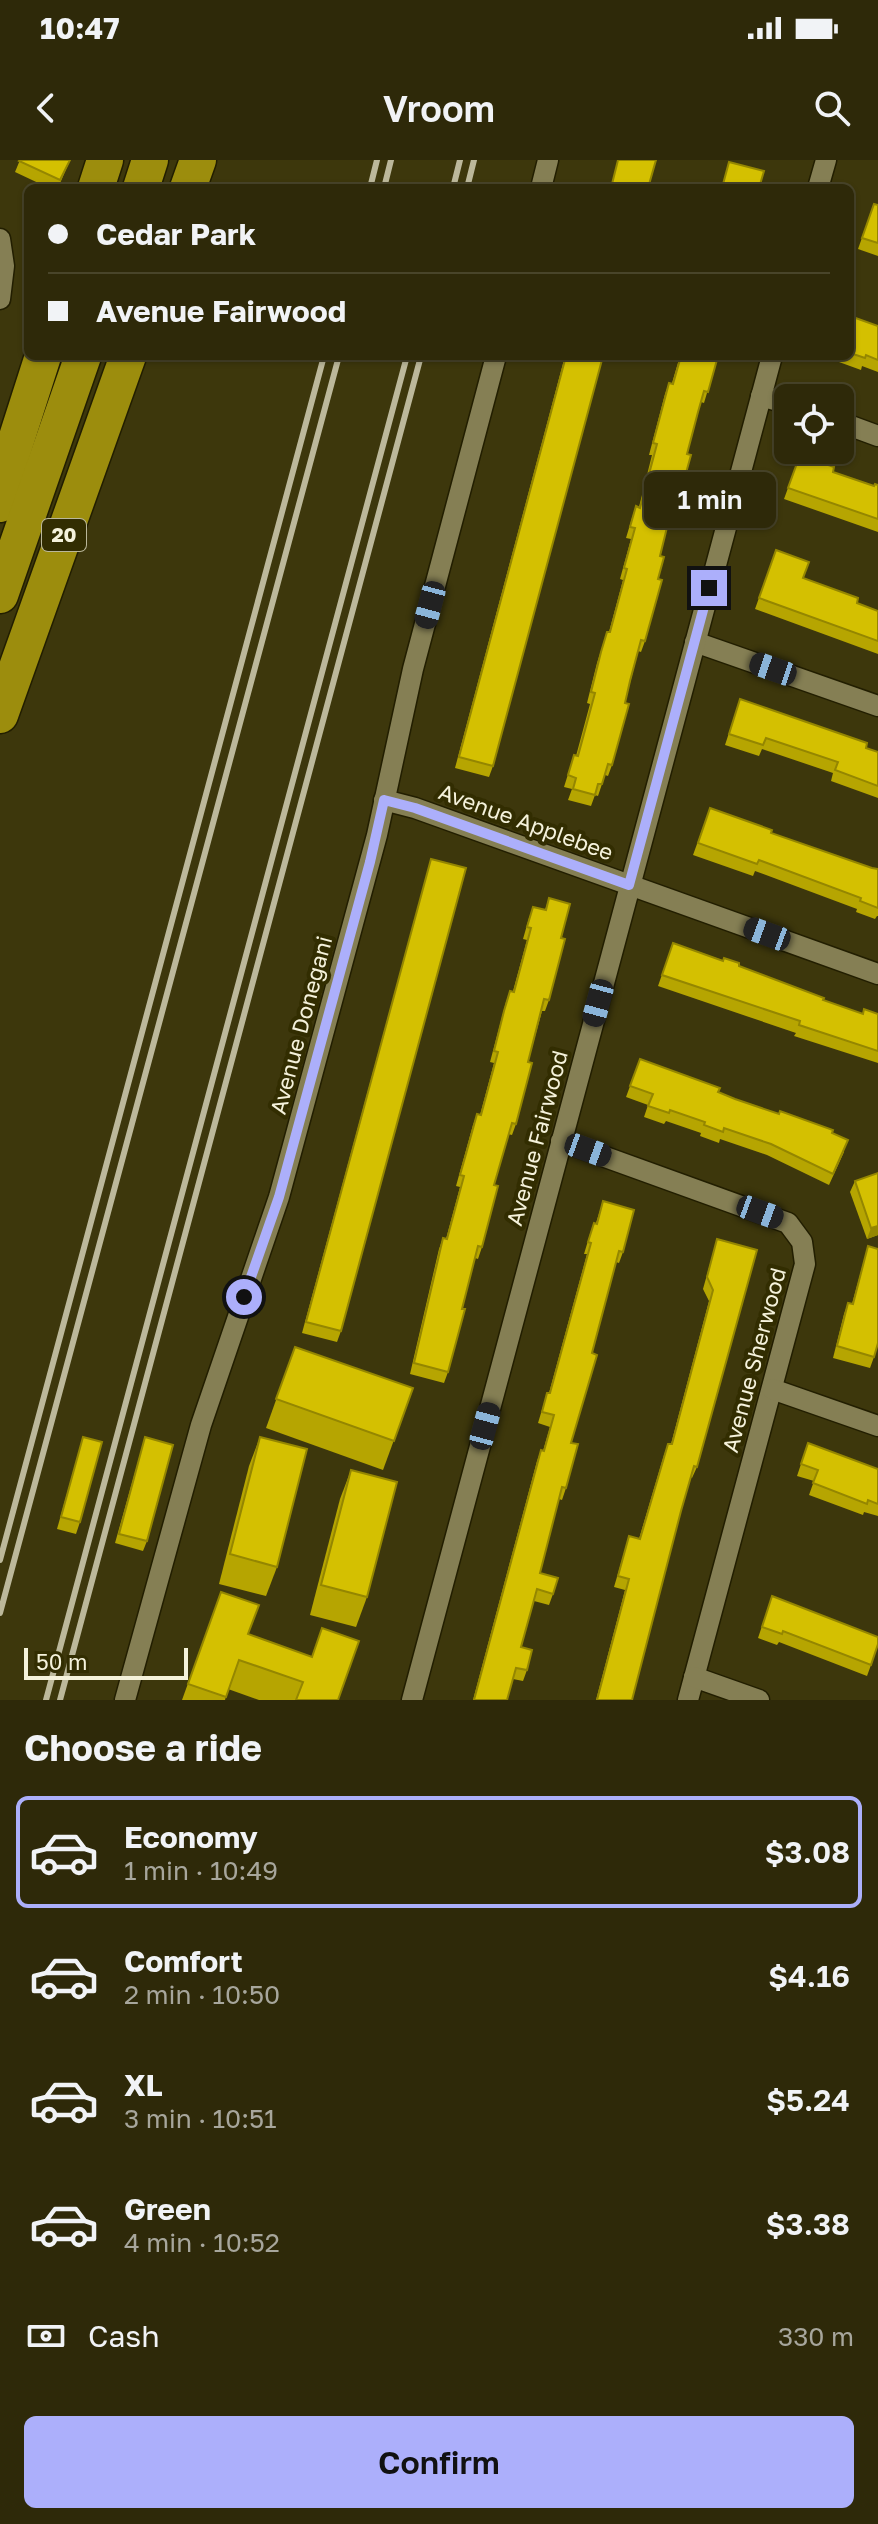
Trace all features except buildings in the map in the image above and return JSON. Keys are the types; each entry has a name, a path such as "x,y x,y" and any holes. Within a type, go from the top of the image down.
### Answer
{"highway":[{"path":"97,184 105,160"},
{"path":"142,184 150,160"},
{"path":"0,504 10,459 42,360"},
{"name":"20","path":"0,595 82,360"},
{"name":"20","path":"0,715 127,360"}],"street":[{"path":"542,184 548,160"},
{"path":"819,184 826,160"},
{"path":"0,239 4,260 2,292"},
{"name":"Avenue Donegani","path":"125,1700 205,1413 279,1197 370,862 413,669 495,360"},
{"name":"Avenue Fairwood","path":"412,1700 771,360"},
{"path":"761,396 774,400"},
{"path":"854,427 878,436"},
{"path":"695,642 878,706"},
{"name":"Avenue Applebee","path":"384,800 415,808 878,974"},
{"name":"Avenue Sherwood","path":"561,1141 788,1223 802,1242 805,1264 688,1700"},
{"path":"772,1389 878,1426"},
{"path":"694,1677 759,1700"}],"railway":[{"path":"371,184 377,160"},
{"path":"385,184 391,160"},
{"path":"454,184 460,160"},
{"path":"468,184 474,160"},
{"path":"0,1560 323,360"},
{"path":"0,1613 338,360"},
{"path":"46,1700 406,360"},
{"path":"60,1700 420,360"}],"route":[{"path":"244,1297 279,1197 379,829 384,800 415,808 629,885 709,588"}]}
